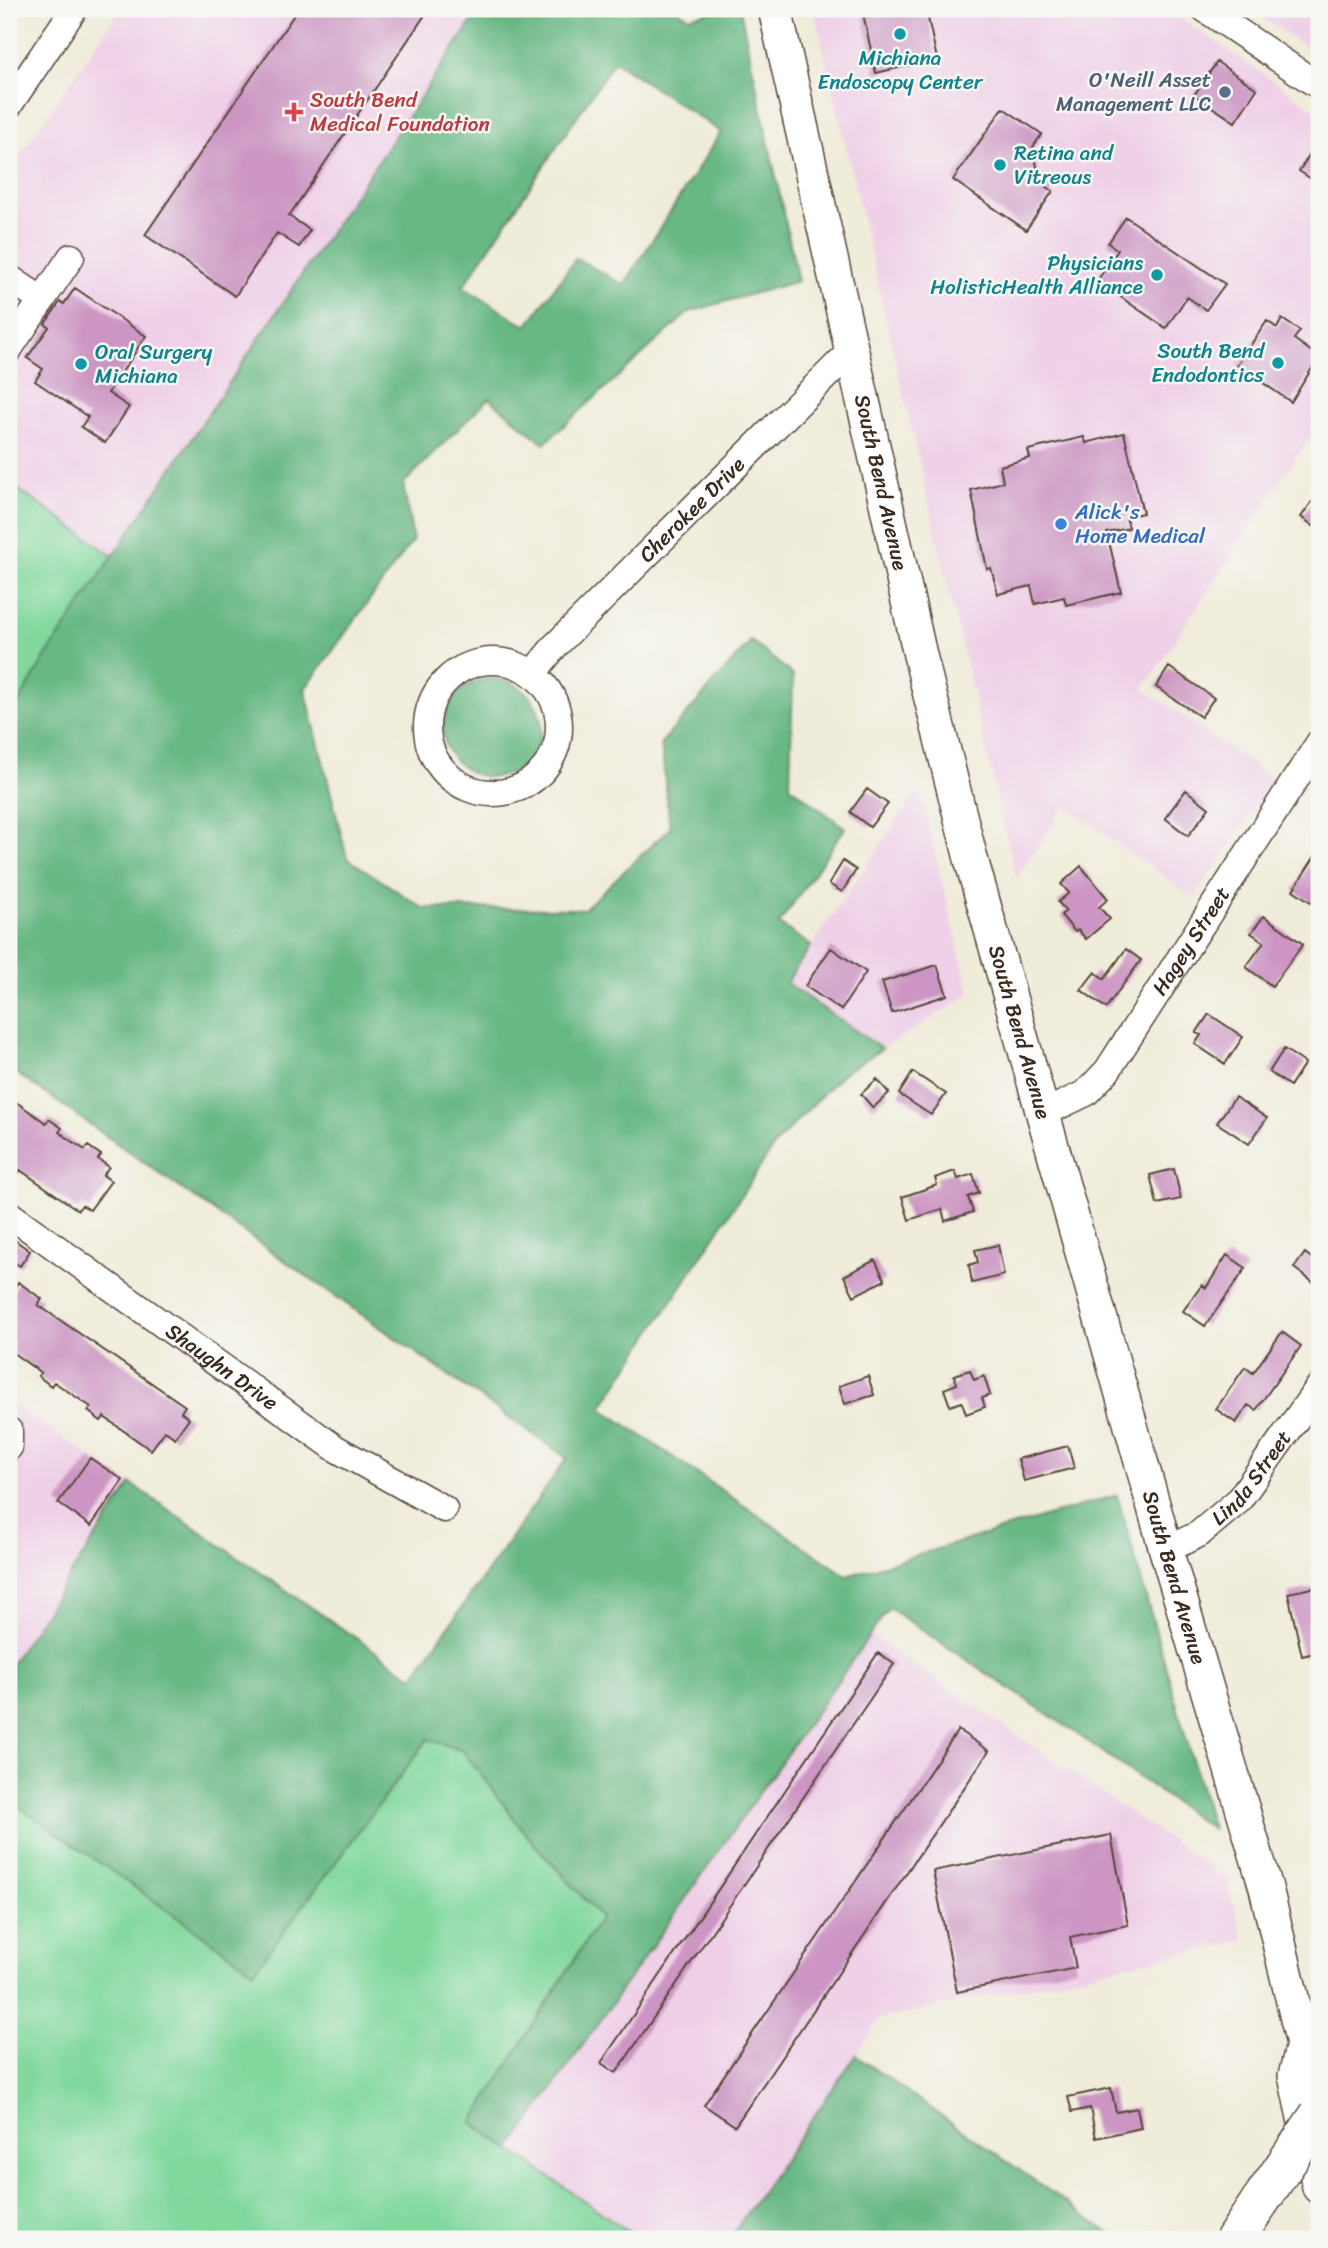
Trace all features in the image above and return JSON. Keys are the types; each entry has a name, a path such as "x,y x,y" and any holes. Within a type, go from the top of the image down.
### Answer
{"highway":[{"path":"1235,2239 1319,2115"}],"main road":[{"name":"South Bend Avenue","path":"775,9 920,654 968,846 1166,1550 1311,2050 1295,2076 1319,2187"}],"street":[{"path":"9,105 74,9"},
{"path":"1206,9 1319,86"},
{"path":"9,349 71,257"},
{"path":"9,278 42,300"},
{"name":"Cherokee Drive","path":"533,673 555,646 852,350"},
{"path":"494,660 514,664 533,673 556,703 560,722 556,750 541,774 526,786 509,793 471,791 453,781 438,766 428,737 430,706 439,687 464,668 494,660"},
{"name":"Hagey Street","path":"1042,1114 1086,1093 1107,1071 1319,743"},
{"name":"Shaughn Drive","path":"9,1214 335,1448 444,1509"},
{"name":"Linda Street","path":"1166,1550 1196,1536 1238,1501 1319,1387"},
{"path":"9,1432 9,1447"}],"shaded area":[{"path":"120,9 480,9 113,556 9,483 9,172"},
{"path":"814,9 1167,9 1319,112 1319,445 1309,438 1143,689 1274,779 1194,898 1065,806 1016,879"},
{"path":"1250,9 1319,9 1319,56"},
{"path":"919,789 970,994 882,1049 786,983"},
{"path":"9,1401 131,1484 9,1667"},
{"path":"870,1635 1226,1878 1244,1940 880,2019 729,2239 639,2239 510,2149"}],"green space":[{"path":"480,9 676,9 689,17 722,9 740,9 798,281 689,312 544,444 489,398 403,484 413,540 305,689 347,858 423,908 584,909 670,828 661,743 751,641 793,675 790,786 845,828 779,924 811,946 786,983 882,1049 842,1074 776,1143 601,1408 847,1576 1117,1495 1212,1829 1073,1731 889,1608 510,2149 472,2123 601,1917 529,1838 463,1751 428,1739 254,1971 9,1799 9,1667 131,1484 413,1677 567,1458 9,1068 9,718 46,656","holes":["614,61 721,132 624,285 576,258 527,326 463,287"]},
{"path":"9,483 113,556 9,718"},
{"path":"492,679 511,682 527,693 538,709 541,728 538,747 527,763 511,774 492,777 473,774 457,763 446,747 443,728 446,709 457,693 473,682"},
{"path":"429,1738 463,1751 529,1838 601,1917 472,2123 639,2239 9,2238 9,1799 254,1971"},
{"path":"856,2056 1118,2239 729,2239"}],"building":[{"name":"South Bend Medical Foundation","path":"298,9 429,9 289,216 310,230 299,247 277,233 235,296 145,235"},
{"name":"Michiana Endoscopy Center","path":"862,9 926,9 937,59 876,73"},
{"name":"O'Neill Asset Management LLC","path":"1217,62 1257,89 1235,122 1194,95"},
{"name":"Retina and Vitreous","path":"1003,108 1042,134 1033,147 1040,182 1053,191 1026,230 953,180"},
{"path":"1319,140 1319,184 1299,171"},
{"name":"Physicians HolisticHealth Alliance","path":"1126,217 1225,284 1206,310 1187,297 1166,328 1097,281 1118,250 1108,243"},
{"name":"Oral Surgery Michiana","path":"75,288 146,336 108,393 129,407 105,443 81,427 88,417 35,381 43,369 27,358 49,327 45,324 60,302 64,304"},
{"name":"South Bend Endodontics","path":"1282,319 1300,331 1294,339 1319,357 1291,402 1237,365 1267,321 1277,328"},
{"path":"1124,433 1143,513 1126,517 1129,528 1107,533 1121,592 1066,605 1064,597 1035,604 1031,586 998,594 991,568 987,569 971,490 1003,482 1000,466 1030,458 1028,450 1084,437 1086,443"},
{"path":"1319,492 1319,530 1301,517"},
{"path":"1169,667 1214,698 1201,717 1156,687"},
{"path":"867,789 888,804 870,827 850,812"},
{"path":"1186,790 1209,808 1188,836 1165,818"},
{"path":"1319,850 1319,895 1314,904 1293,890"},
{"path":"843,861 856,870 842,892 829,884"},
{"path":"1081,866 1108,899 1099,907 1110,919 1086,939 1078,930 1075,932 1061,915 1066,911 1058,902 1069,893 1061,884"},
{"path":"1264,916 1303,944 1272,986 1246,967 1264,942 1251,933"},
{"path":"831,948 866,972 841,1010 805,986"},
{"path":"1126,949 1141,960 1106,1008 1081,990 1095,972 1104,979"},
{"path":"937,965 947,995 892,1013 882,982"},
{"path":"1209,1014 1243,1037 1225,1064 1195,1044 1201,1035 1196,1033"},
{"path":"1284,1049 1305,1063 1290,1086 1269,1072"},
{"path":"913,1072 946,1094 931,1115 899,1094"},
{"path":"877,1079 889,1093 873,1108 861,1094"},
{"path":"9,1097 46,1123 49,1119 62,1128 59,1132 85,1150 88,1146 101,1155 98,1159 109,1167 103,1175 111,1181 90,1210 82,1205 78,1210 20,1170 9,1186"},
{"path":"1235,1097 1267,1118 1249,1144 1217,1123"},
{"path":"1174,1169 1181,1199 1157,1204 1150,1175"},
{"path":"955,1171 958,1179 973,1174 979,1193 968,1197 973,1212 945,1221 942,1209 909,1220 902,1197 937,1185 935,1178"},
{"path":"9,1236 30,1251 20,1266 9,1259"},
{"path":"998,1245 1004,1275 972,1283 969,1265 978,1262 975,1250"},
{"path":"1305,1253 1319,1264 1319,1274 1313,1282 1294,1268"},
{"path":"1227,1255 1246,1268 1205,1326 1183,1311 1202,1285 1206,1288"},
{"path":"875,1260 885,1280 854,1296 844,1276"},
{"path":"18,1282 42,1299 38,1305 185,1406 181,1412 189,1418 175,1438 165,1431 151,1450 104,1417 101,1421 88,1411 91,1407 54,1382 51,1386 38,1376 41,1373 9,1350 9,1296"},
{"path":"1282,1332 1301,1346 1256,1410 1248,1405 1236,1423 1216,1409 1245,1367 1253,1373"},
{"path":"970,1370 974,1380 984,1376 990,1395 982,1398 985,1407 966,1414 962,1402 950,1406 944,1389 957,1384 954,1375"},
{"path":"868,1376 874,1395 845,1404 839,1386"},
{"path":"1068,1446 1074,1468 1024,1481 1018,1459"},
{"path":"90,1458 123,1480 91,1526 58,1503"},
{"path":"1317,1587 1319,1652 1302,1656 1288,1593"},
{"path":"878,1653 894,1664 616,2073 601,2063"},
{"path":"958,1730 989,1751 735,2126 704,2105"},
{"path":"1111,1835 1128,1925 1070,1937 1076,1968 957,1992 933,1871"},
{"path":"1111,2088 1116,2112 1137,2108 1141,2128 1096,2138 1090,2108 1072,2112 1068,2097"}],"place":[{"name":"Michiana Endoscopy Center","path":"900,34"},
{"name":"O'Neill Asset Management LLC","path":"1225,92"},
{"name":"South Bend Medical Foundation","path":"294,112"},
{"name":"Retina and Vitreous","path":"1000,165"},
{"name":"Physicians HolisticHealth Alliance","path":"1157,275"},
{"name":"South Bend Endodontics","path":"1278,363"},
{"name":"Oral Surgery Michiana","path":"81,364"},
{"name":"Alick's Home Medical","path":"1061,524"}]}
